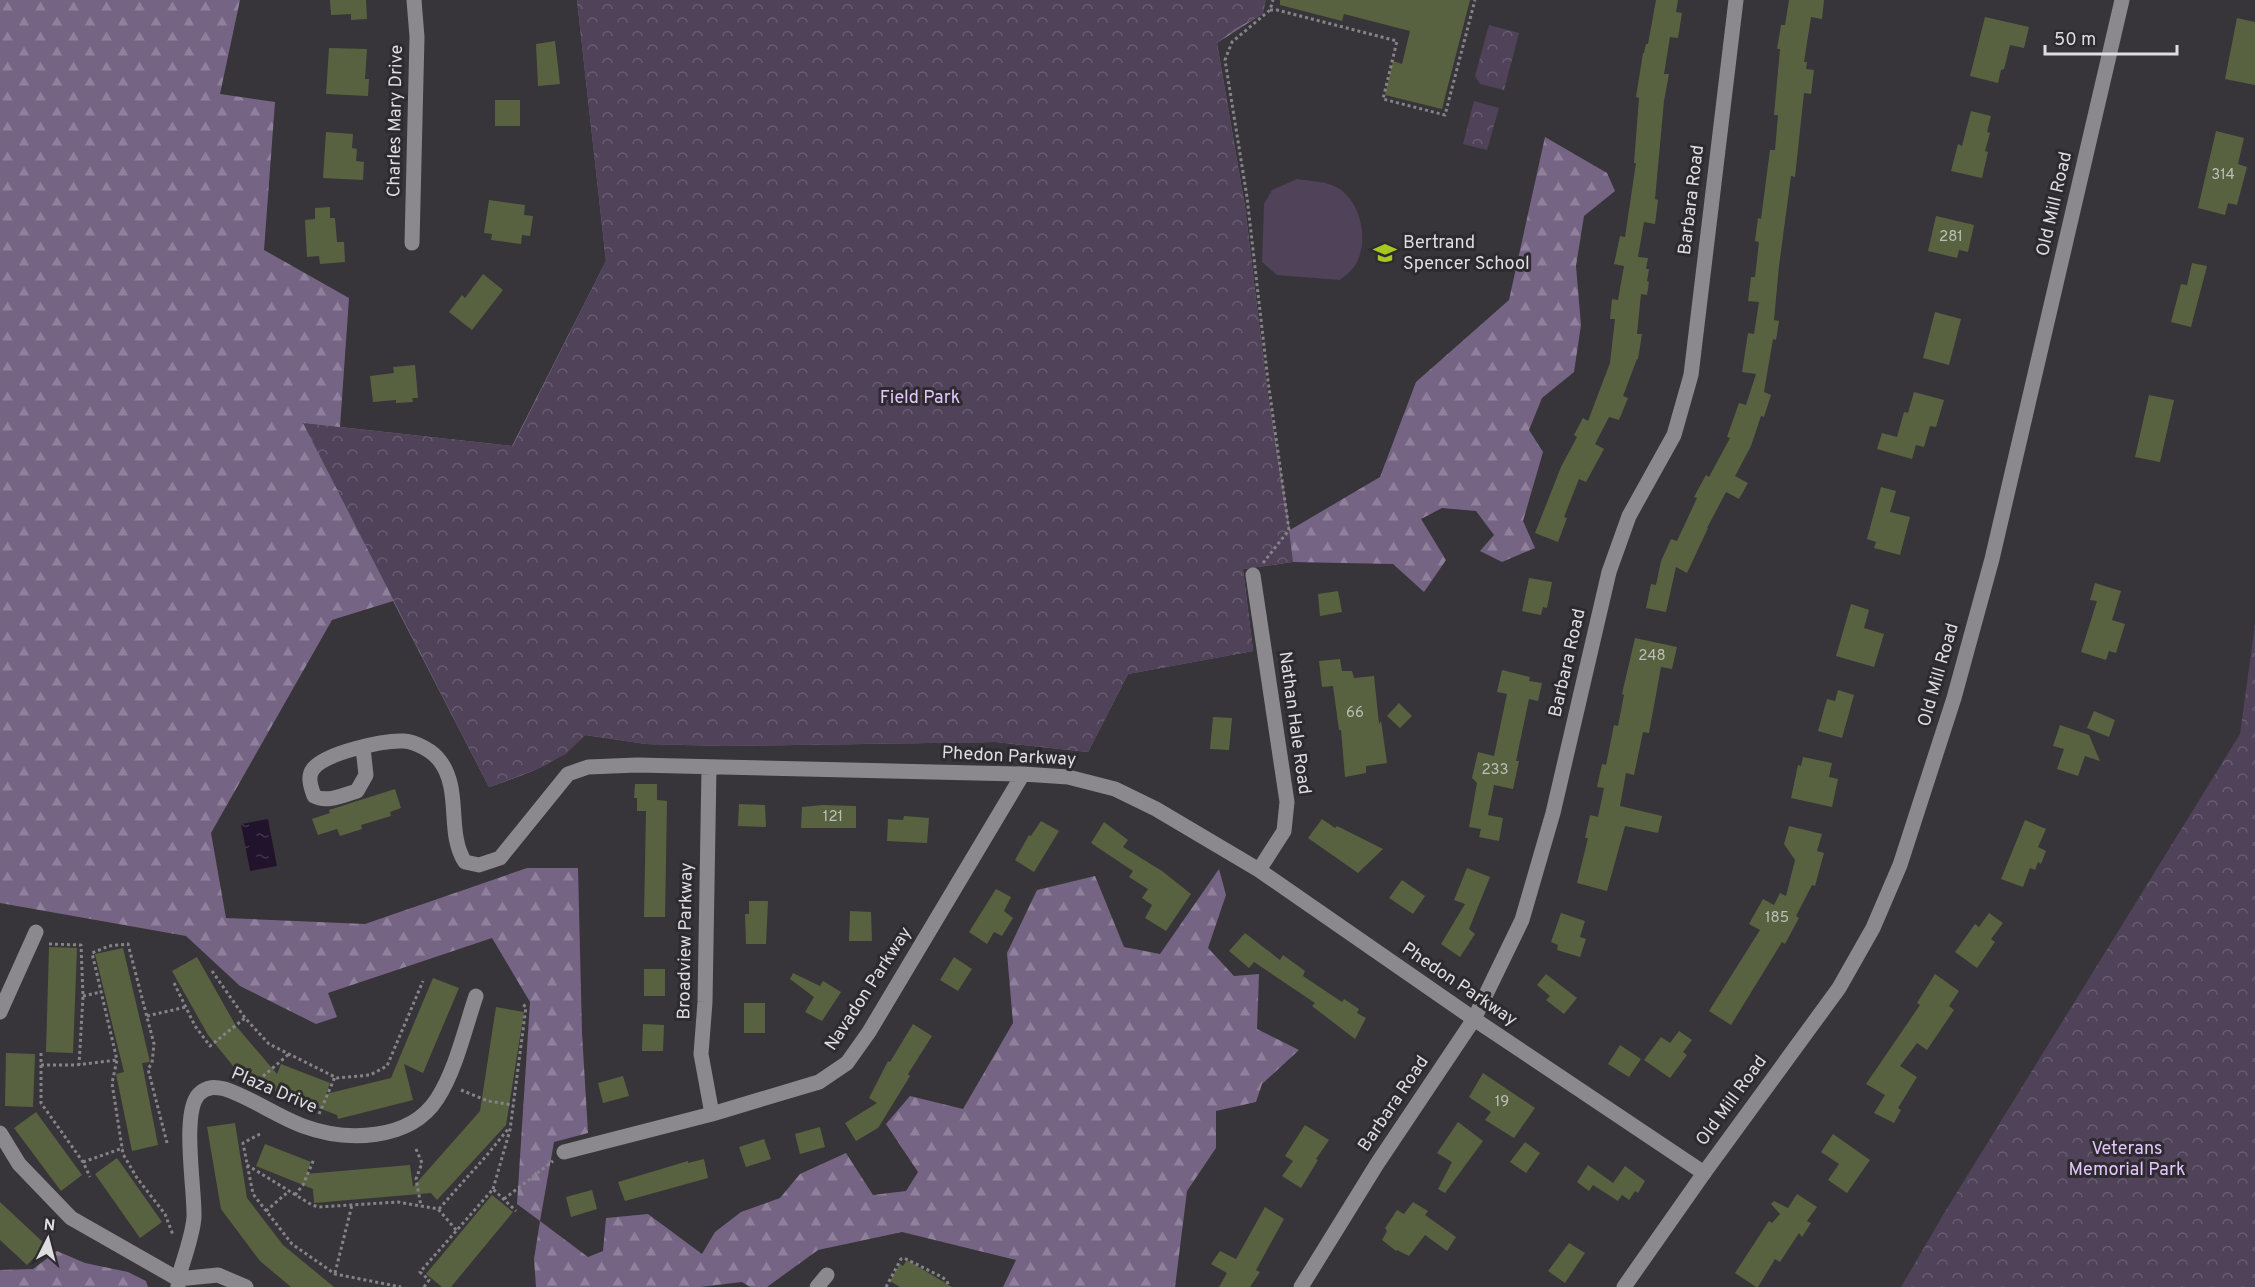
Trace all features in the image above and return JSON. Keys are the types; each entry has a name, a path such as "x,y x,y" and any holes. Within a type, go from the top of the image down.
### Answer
{"street":[{"name":"Charles Mary Drive","path":"412,243 417,37 414,0"},
{"name":"Barbara Road","path":"1301,1287 1377,1164 1474,1019 1522,920 1553,813 1609,572 1629,516 1674,435 1691,375 1736,0"},
{"name":"Old Mill Road","path":"1624,1287 1839,988 1873,928 1900,865 1954,698 1992,559 2122,0"},
{"name":"Nathan Hale Road","path":"1253,575 1287,802 1284,831 1258,870"},
{"name":"Phedon Parkway","path":"363,748 383,742 406,741 423,747 440,760 449,780 458,852 465,862 479,865 501,858 568,774 588,766 637,765 1023,774 1068,777 1115,789 1156,809 1258,870 1474,1019 1704,1173"},
{"name":"Broadview Parkway","path":"709,768 702,1054 712,1114"},
{"name":"Navadon Parkway","path":"564,1152 712,1114 819,1082 847,1063 869,1032 1023,774"},
{"path":"0,1012 36,932"},
{"name":"Plaza Drive","path":"178,1283 194,1219 190,1145 195,1100 206,1089 214,1087 241,1095 262,1108 334,1135 363,1137 401,1128 420,1116 436,1101 446,1083 476,996"},
{"path":"0,1133 19,1164 71,1218 178,1283 218,1275 246,1287"}],"path":[{"path":"1253,575 1289,530 1268,381 1247,197 1226,60 1232,42 1270,10 1273,0"},
{"path":"1270,10 1397,42 1383,99 1444,115 1475,0"},
{"path":"48,944 81,945 83,996 78,1065"},
{"path":"167,1143 148,1069 153,1063 154,1044 128,944 109,946 92,953 117,1060 112,1083 123,1154 165,1214 177,1244"},
{"path":"212,971 245,1018 269,1044 334,1077 370,1075 387,1066 423,981"},
{"path":"174,983 195,1026 210,1046 245,1018"},
{"path":"83,996 101,992"},
{"path":"424,1287 429,1280 420,1272 493,1189 510,1126 526,1007 521,1003"},
{"path":"146,1017 186,1008"},
{"path":"41,1053 41,1103 90,1177"},
{"path":"241,1095 289,1054"},
{"path":"41,1065 78,1065 117,1060"},
{"path":"313,1129 334,1077"},
{"path":"446,1083 488,1101 513,1105"},
{"path":"438,1209 488,1155 510,1126"},
{"path":"260,1134 243,1143 253,1194 292,1244 335,1274 401,1287"},
{"path":"82,1162 123,1148"},
{"path":"416,1149 422,1163 416,1179 421,1206"},
{"path":"504,1199 564,1152"},
{"path":"295,1195 303,1185 314,1159"},
{"path":"247,1165 319,1207 398,1202 421,1206 438,1209 457,1231"},
{"path":"493,1189 516,1211"},
{"path":"266,1210 289,1191"},
{"path":"335,1274 352,1205"},
{"path":"886,1287 904,1258 942,1277 947,1281 949,1287"}],"green space":[{"name":"Field Park","path":"0,0 240,0 220,94 275,102 264,250 349,298 340,427 512,446 606,261 577,0 1221,0 1262,14 1217,43 1245,207 1267,390 1290,530 1380,477 1416,382 1509,300 1545,137 1607,173 1615,191 1584,216 1576,266 1581,325 1574,372 1542,398 1529,430 1543,452 1523,521 1535,548 1502,562 1480,551 1494,535 1476,511 1442,508 1421,519 1446,560 1424,592 1393,564 1293,562 1243,569 1253,651 1128,674 1088,752 996,742 724,746 646,744 585,735 574,746 552,761 529,773 489,787 393,601 332,620 211,833 226,918 365,924 527,868 578,868 582,1033 588,1133 554,1142 540,1221 517,1204 530,1002 492,938 328,993 337,1017 316,1024 240,986 186,936 0,903"},
{"name":"Field Park","path":"577,0 1266,0 1263,14 1235,29 1217,43 1245,207 1267,390 1293,562 1243,569 1253,651 1128,674 1088,752 996,742 724,746 646,744 585,735 566,754 535,770 489,787 303,423 513,446 606,261"},
{"path":"1489,25 1519,33 1504,90 1480,84 1475,76"},
{"path":"1474,101 1499,108 1487,150 1463,144"},
{"path":"1297,179 1338,188 1346,194 1358,213 1362,247 1354,267 1340,280 1277,275 1262,262 1264,204 1272,190"},
{"name":"Veterans Memorial Park","path":"2255,624 2255,1287 1901,1287 1946,1210 2240,734"},
{"path":"1219,869 1226,895 1208,948 1234,976 1259,974 1257,1029 1299,1050 1262,1084 1256,1102 1216,1111 1216,1148 1187,1191 1175,1287 1003,1287 1016,1260 902,1232 818,1250 767,1287 750,1287 742,1282 700,1287 536,1287 534,1259 540,1221 588,1257 603,1251 606,1218 648,1214 702,1254 715,1232 741,1212 780,1198 800,1174 846,1153 873,1195 906,1191 918,1172 886,1124 910,1096 963,1109 1013,1023 1007,953 1037,890 1095,876 1124,947 1160,954"},
{"path":"57,1251 85,1263 128,1272 146,1281 148,1287 0,1287 0,1270 33,1269"}],"water":[{"path":"268,819 277,866 250,871 241,824"}],"building":[{"path":"330,0 366,0 367,19 351,20 351,14 331,15"},
{"path":"1280,0 1470,0 1442,109 1385,95 1393,61 1402,64 1410,31 1344,14 1342,21 1280,5"},
{"path":"1656,0 1678,0 1676,12 1682,13 1678,38 1670,37 1664,74 1669,74 1664,101 1655,199 1658,200 1655,224 1644,222 1638,257 1648,258 1646,269 1649,269 1647,281 1649,282 1647,295 1641,294 1637,334 1642,334 1638,359 1623,396 1628,398 1619,420 1609,417 1595,444 1604,449 1586,482 1579,479 1564,517 1567,518 1558,542 1535,533 1561,467 1577,437 1574,435 1583,418 1588,421 1610,363 1615,319 1610,319 1612,299 1618,300 1624,266 1614,264 1620,236 1625,237 1636,163 1634,163 1639,98 1636,97 1643,53 1648,44"},
{"path":"1789,0 1824,0 1822,19 1811,17 1804,62 1807,62 1806,69 1814,70 1811,94 1804,93 1795,177 1791,176 1779,266 1774,320 1779,321 1776,340 1773,339 1764,392 1771,395 1764,417 1761,416 1751,446 1735,476 1748,483 1739,499 1726,492 1687,573 1676,567 1666,612 1646,608 1651,584 1656,585 1661,561 1671,539 1677,541 1697,498 1694,497 1706,475 1709,477 1730,438 1727,437 1739,403 1746,405 1756,374 1742,372 1748,333 1754,334 1759,302 1748,301 1751,277 1755,277 1759,242 1755,241 1758,218 1761,219 1770,150 1775,150 1778,115 1774,115 1780,49 1777,49 1781,25 1785,25"},
{"path":"1985,17 2029,27 2024,48 2010,45 1998,83 1970,76"},
{"path":"2237,18 2255,22 2255,85 2225,79"},
{"path":"555,41 560,84 538,86 536,44"},
{"path":"329,48 367,49 365,79 369,79 368,96 326,94"},
{"path":"495,100 520,100 520,126 495,126"},
{"path":"1971,111 1991,116 1987,132 1990,133 1985,151 1988,152 1982,178 1951,171 1958,144 1962,146"},
{"path":"2216,131 2244,138 2238,164 2247,167 2237,205 2228,203 2225,215 2198,208"},
{"path":"326,132 353,134 352,148 357,149 356,161 364,162 363,180 323,178"},
{"path":"489,200 525,205 524,215 533,216 530,236 522,235 521,244 491,240 492,234 484,233"},
{"path":"330,207 330,218 335,218 337,242 344,242 345,262 320,264 319,256 307,257 305,220 315,219 315,208"},
{"path":"1936,216 1974,225 1968,252 1959,250 1957,258 1928,251"},
{"path":"2192,263 2207,266 2191,327 2171,322 2181,284 2187,285"},
{"path":"483,274 503,290 472,330 449,312 462,295 465,298"},
{"path":"1935,312 1961,319 1949,365 1923,358"},
{"path":"415,365 418,398 412,398 413,402 396,403 396,400 373,402 370,376 394,373 393,367"},
{"path":"1914,392 1944,400 1936,427 1930,426 1924,447 1916,445 1912,459 1877,449 1882,433 1897,437 1904,412 1908,413"},
{"path":"2149,395 2174,400 2160,462 2135,457"},
{"path":"1881,487 1896,491 1890,512 1910,517 1900,555 1874,548 1876,542 1867,539"},
{"path":"1529,578 1552,582 1547,608 1543,607 1541,615 1522,611"},
{"path":"2095,583 2121,591 2112,620 2125,624 2116,653 2109,651 2106,660 2081,652 2097,601 2090,600"},
{"path":"1338,591 1342,612 1320,616 1318,594"},
{"path":"1851,604 1869,610 1864,628 1884,634 1874,667 1836,656"},
{"path":"1635,638 1677,647 1672,669 1661,667 1649,733 1643,732 1634,775 1626,773 1620,806 1662,816 1658,833 1625,826 1607,891 1577,883 1588,838 1585,838 1590,815 1598,817 1604,788 1597,787 1602,764 1606,765 1614,725 1618,726 1624,695 1622,694"},
{"path":"1340,659 1342,671 1352,671 1354,678 1374,676 1379,724 1381,721 1387,763 1366,766 1366,773 1345,777 1341,730 1339,730 1333,686 1322,687 1319,661"},
{"path":"1502,670 1530,677 1529,681 1542,683 1538,701 1529,699 1516,761 1519,761 1513,789 1494,785 1488,815 1503,818 1499,841 1479,837 1481,829 1469,827 1477,783 1472,778 1478,752 1494,756 1507,694 1497,692"},
{"path":"1838,690 1854,695 1842,738 1818,731 1827,699 1835,701"},
{"path":"1399,703 1412,716 1400,728 1387,716"},
{"path":"2094,711 2115,720 2109,737 2087,728"},
{"path":"1213,717 1232,718 1229,750 1210,749"},
{"path":"2060,725 2089,735 2100,761 2085,756 2078,776 2057,769 2064,749 2053,746"},
{"path":"1803,757 1832,763 1829,777 1838,779 1832,807 1791,798 1798,765 1801,766"},
{"path":"635,784 657,784 657,800 667,801 665,917 644,917 646,811 637,811 637,798 634,798"},
{"path":"395,789 401,808 390,812 391,816 361,825 362,829 340,836 337,829 318,835 312,819 330,813 329,810"},
{"path":"739,804 765,805 766,827 738,826"},
{"path":"856,806 856,828 801,828 802,807"},
{"path":"904,816 929,818 927,843 887,841 888,819 903,820"},
{"path":"1322,819 1335,828 1337,826 1383,849 1358,873 1308,838"},
{"path":"2025,820 2046,829 2038,847 2046,851 2041,864 2038,862 2035,870 2030,868 2023,887 2001,879"},
{"path":"1041,821 1059,831 1034,872 1015,860 1029,835 1031,836"},
{"path":"1104,822 1128,840 1123,847 1162,871 1191,894 1166,931 1145,918 1152,905 1142,898 1148,889 1129,877 1133,871 1091,843"},
{"path":"1789,826 1822,834 1817,851 1824,853 1815,886 1812,885 1796,916 1799,918 1785,944 1782,942 1731,1025 1709,1011 1760,930 1749,924 1763,899 1774,905 1780,893 1786,896 1795,860 1784,844"},
{"path":"1467,868 1490,877 1469,929 1475,934 1460,957 1441,944 1465,904 1454,900"},
{"path":"1402,880 1425,896 1413,914 1389,898"},
{"path":"996,889 1011,897 1004,911 1013,918 1002,936 994,932 987,944 969,932"},
{"path":"749,901 768,901 766,944 746,944 745,914 749,914"},
{"path":"850,911 871,912 872,941 849,941"},
{"path":"1561,913 1585,921 1580,937 1586,939 1580,957 1557,950 1558,945 1551,942"},
{"path":"1989,913 2003,923 1991,939 1995,942 1977,968 1955,952 1975,924 1979,927"},
{"path":"1245,933 1280,960 1283,955 1305,971 1303,976 1342,1002 1344,999 1359,1009 1357,1013 1366,1018 1355,1039 1312,1006 1315,1003 1254,962 1249,968 1229,951"},
{"path":"49,947 77,948 73,1053 46,1052"},
{"path":"123,948 150,1062 142,1063 158,1145 132,1151 116,1074 124,1072 95,954"},
{"path":"197,957 236,1026 277,1074 281,1064 330,1083 326,1094 391,1078 433,978 459,988 423,1073 404,1064 413,1100 338,1119 337,1115 254,1083 250,1087 208,1035 172,971"},
{"path":"954,957 972,969 958,991 940,980"},
{"path":"644,969 665,969 665,996 644,996"},
{"path":"793,973 820,986 823,981 841,992 822,1021 805,1012 814,997 790,979"},
{"path":"1546,974 1577,998 1564,1014 1546,1000 1550,996 1537,985"},
{"path":"1935,974 1959,991 1949,1006 1954,1010 1927,1050 1917,1043 1900,1066 1917,1077 1898,1108 1901,1110 1894,1123 1874,1113 1885,1095 1866,1084 1920,1005 1917,1003"},
{"path":"744,1003 765,1003 765,1033 744,1033"},
{"path":"496,1007 524,1012 506,1125 437,1200 431,1193 314,1203 313,1189 256,1166 265,1144 311,1162 306,1174 410,1165 413,1187 480,1111"},
{"path":"643,1024 664,1025 663,1051 642,1051"},
{"path":"913,1024 932,1036 878,1128 856,1141 845,1123 877,1103 869,1098 888,1061 890,1062"},
{"path":"1679,1031 1692,1040 1683,1052 1687,1055 1670,1078 1644,1060 1661,1037 1670,1043"},
{"path":"1620,1045 1641,1059 1629,1077 1608,1064"},
{"path":"6,1053 35,1054 33,1107 5,1106"},
{"path":"1483,1073 1535,1108 1514,1138 1485,1120 1491,1112 1469,1097"},
{"path":"623,1076 629,1096 603,1103 598,1083"},
{"path":"36,1112 82,1175 61,1191 14,1128"},
{"path":"1458,1122 1483,1141 1445,1193 1438,1189 1452,1162 1437,1153"},
{"path":"235,1123 247,1198 283,1245 334,1287 291,1287 260,1261 221,1209 207,1127"},
{"path":"1305,1125 1329,1140 1301,1188 1282,1176 1293,1161 1285,1156"},
{"path":"820,1127 825,1147 800,1154 795,1134"},
{"path":"1833,1134 1870,1160 1847,1193 1828,1180 1839,1164 1821,1152"},
{"path":"764,1139 771,1159 746,1167 739,1147"},
{"path":"1525,1142 1540,1153 1526,1173 1510,1162"},
{"path":"117,1158 162,1222 140,1238 95,1174"},
{"path":"704,1159 708,1178 625,1201 618,1182 688,1161 688,1163"},
{"path":"1588,1165 1613,1183 1625,1166 1645,1181 1638,1193 1635,1191 1629,1200 1622,1195 1618,1201 1593,1185 1589,1191 1577,1182"},
{"path":"592,1190 597,1209 571,1217 566,1197"},
{"path":"1797,1194 1817,1207 1807,1221 1811,1223 1802,1237 1799,1233 1780,1262 1775,1259 1756,1287 1735,1273 1769,1221 1772,1223 1780,1214 1771,1204 1774,1201 1788,1208"},
{"path":"492,1195 513,1212 451,1287 442,1287 426,1274"},
{"path":"0,1202 46,1245 27,1265 0,1240"},
{"path":"1413,1202 1428,1211 1425,1215 1456,1237 1447,1251 1425,1235 1409,1256 1396,1251 1382,1240 1387,1231 1385,1228 1397,1210 1404,1214"},
{"path":"1265,1207 1284,1219 1256,1270 1260,1272 1250,1287 1219,1287 1227,1273 1211,1264 1220,1251 1236,1259"},
{"path":"1569,1243 1585,1253 1565,1283 1548,1271"},
{"path":"907,1260 952,1287 900,1287 890,1281 900,1264 903,1266"}],"place":[{"name":"Bertrand Spencer School","path":"1385,253"}]}
